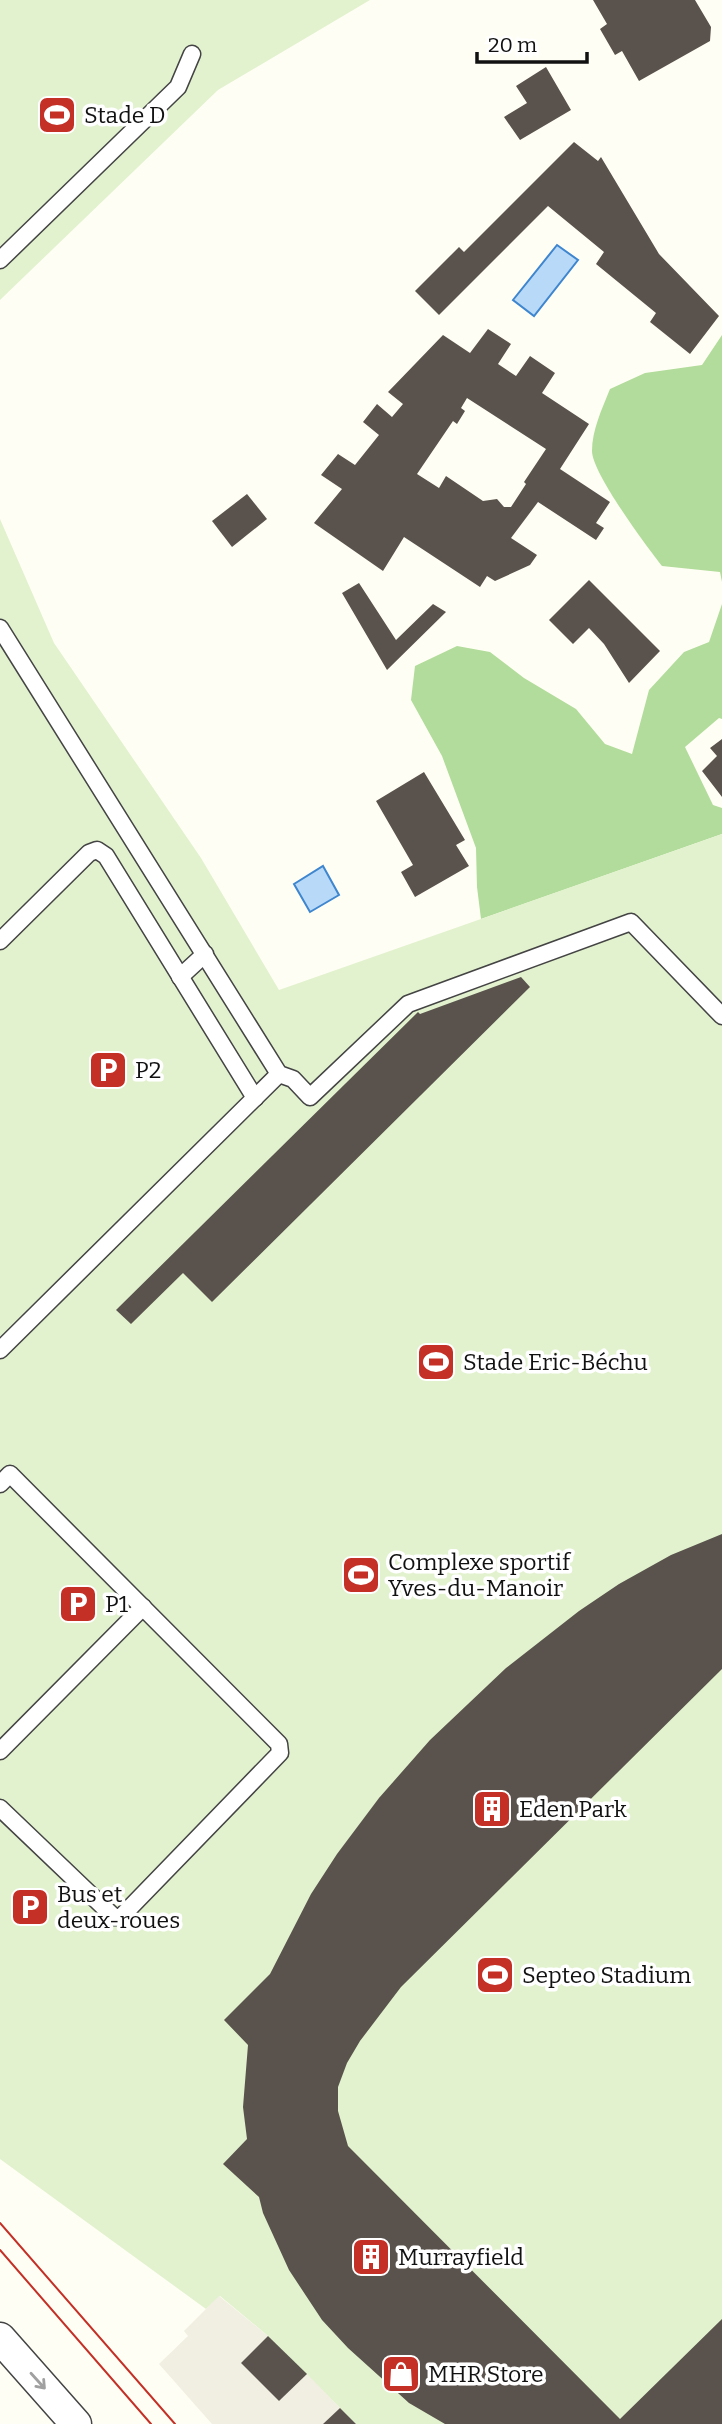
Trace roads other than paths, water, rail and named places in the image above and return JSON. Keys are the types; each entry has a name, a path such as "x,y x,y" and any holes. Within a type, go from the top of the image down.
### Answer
{"street":[{"path":"0,2338 76,2424"}],"lane":[{"path":"0,260 178,87 191,54"},
{"path":"0,628 279,1074 293,1079 310,1097 408,1004 631,922 722,1016"},
{"path":"106,856 130,835"},
{"path":"0,941 89,853 97,850 106,856 255,1098"},
{"path":"180,977 205,954"},
{"path":"0,1350 279,1074"},
{"path":"0,1484 9,1474 279,1744 279,1753 121,1917 114,1917 0,1808"},
{"path":"0,1751 144,1607"}],"water":[{"path":"557,245 578,260 534,316 513,300"},
{"path":"323,866 339,895 310,912 294,884"}],"tram line":[{"path":"0,2223 175,2424"},
{"path":"0,2250 151,2424"}],"place":[{"name":"Stade D","path":"57,115"},
{"name":"P2","path":"108,1070"},
{"name":"Stade Eric-Béchu","path":"436,1362"},
{"name":"Complexe sportif Yves-du-Manoir","path":"361,1575"},
{"name":"P1","path":"78,1604"},
{"name":"Eden Park","path":"492,1809"},
{"name":"Bus et deux-roues","path":"30,1907"},
{"name":"Septeo Stadium","path":"495,1975"},
{"name":"Murrayfield","path":"371,2257"},
{"name":"MHR Store","path":"401,2374"}]}
